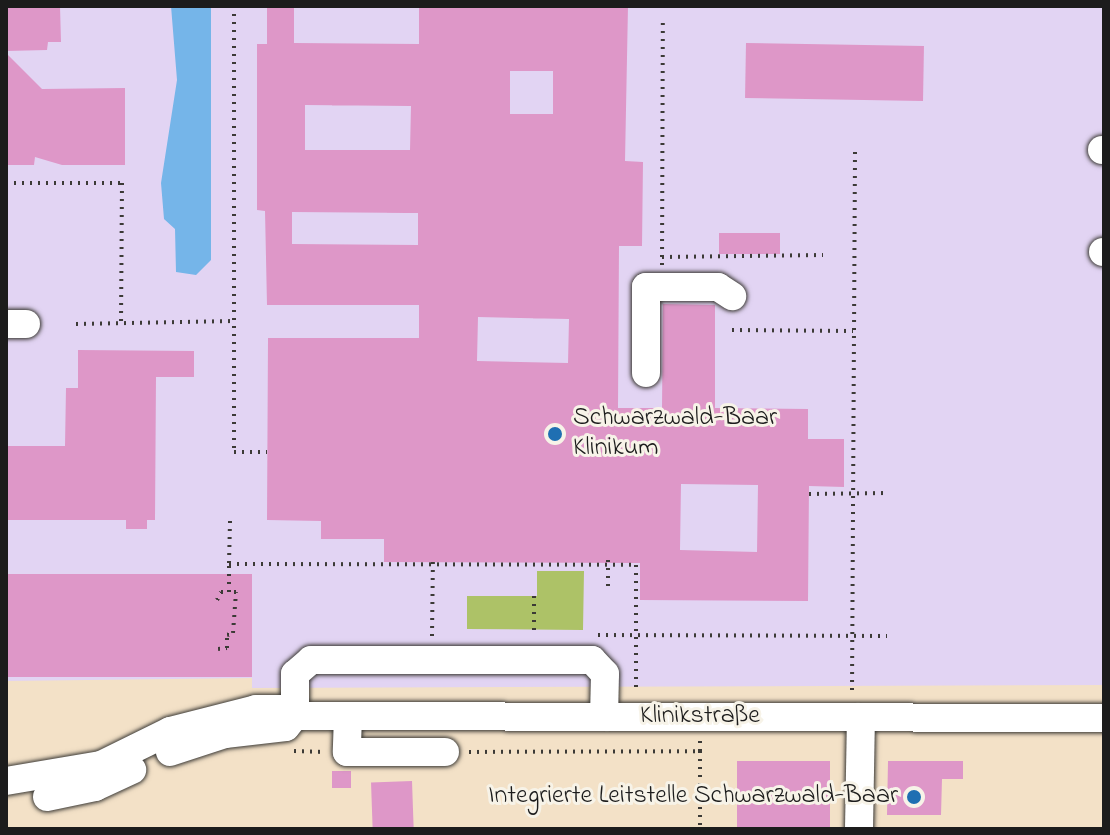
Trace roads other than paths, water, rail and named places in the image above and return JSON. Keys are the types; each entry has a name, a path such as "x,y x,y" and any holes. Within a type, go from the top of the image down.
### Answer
{"street":[{"path":"646,373 646,287 718,287 732,296"},
{"path":"295,716 295,674 311,660 578,659 601,664 604,717"},
{"name":"Klinikstraße","path":"6,781 101,765 170,731 221,714 282,709 295,716 1104,718"},
{"name":"Klinikstraße","path":"6,799 95,787 180,748 225,734 286,727 295,716"},
{"path":"348,716 347,752 445,752"},
{"path":"859,829 861,717"}],"water":[{"path":"171,6 211,6 211,260 196,275 176,272 175,229 164,219 161,183 177,80"}],"place":[{"name":"Schwarzwald-Baar Klinikum","path":"555,434"},
{"name":"Integrierte Leitstelle Schwarzwald-Baar","path":"914,797"}]}
